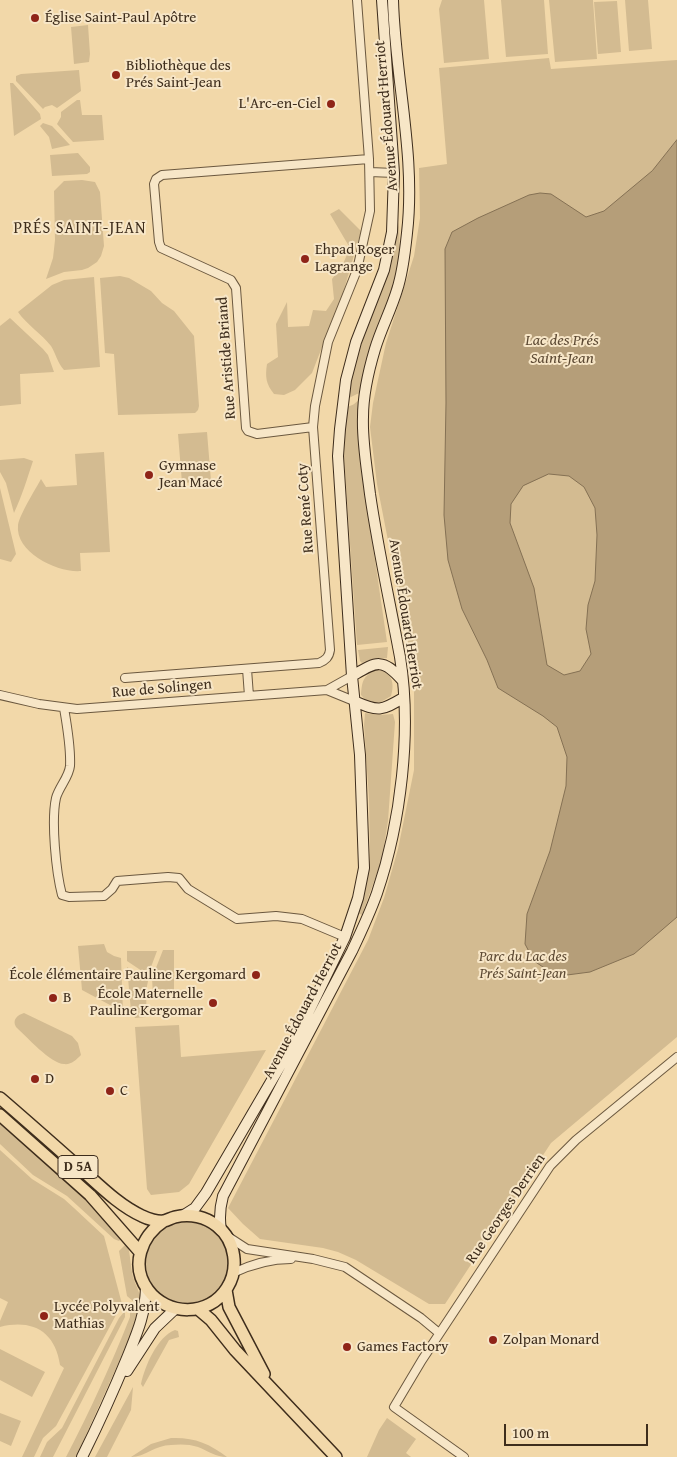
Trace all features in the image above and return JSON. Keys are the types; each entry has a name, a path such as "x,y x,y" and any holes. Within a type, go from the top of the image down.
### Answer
{"main road":[{"name":"Avenue Édouard Herriot","path":"184,1216 195,1208 206,1193 293,1044 345,937 358,898 364,868 360,755 352,676 338,456 346,380 356,342 384,270 392,232 394,173 382,0"},
{"name":"Avenue Édouard Herriot","path":"223,1232 220,1223 220,1210 223,1196 352,951 377,892 388,857 404,764 403,698 400,660 371,500 366,466 363,416 375,349 403,269 409,214 408,152 393,0"},
{"path":"352,676 370,666 381,663 394,670 402,680"},
{"path":"354,701 368,707 382,709 403,698"},
{"name":"D 5A","path":"0,1098 120,1203 144,1217 164,1221"},
{"name":"D 5A","path":"0,1116 90,1195 140,1252"},
{"path":"82,1457 115,1388 145,1309 146,1288 140,1270 140,1252 147,1237 157,1225 164,1221 184,1216 198,1217 207,1220 223,1232 231,1245 234,1256 234,1274 226,1290 214,1302 198,1309 174,1309 154,1297 146,1288"},
{"path":"226,1290 229,1307 269,1384"},
{"path":"115,1388 155,1328 174,1309"},
{"path":"198,1309 211,1320 235,1350 336,1457"}],"street":[{"name":"Rue René Coty","path":"125,678 319,663 329,656 313,427 315,406 328,342 358,270 370,211 370,160 357,0"},
{"name":"Rue Aristide Briand","path":"313,427 257,434 248,432 246,428 236,288 231,280 161,248 154,184 156,179 162,175 370,160"},
{"path":"370,172 394,173"},
{"path":"247,669 249,696"},
{"name":"Rue de Solingen","path":"0,695 64,708 101,708 327,690 352,676"},
{"name":"Rue de Solingen","path":"327,690 354,701"},
{"path":"64,708 70,768 57,796 54,814 59,883 62,895 69,897 104,896 112,889 116,881 168,876 179,878 188,889 237,919 276,916 302,919 345,937"},
{"name":"Rue Georges Derrien","path":"464,1457 394,1407 439,1333 554,1161 576,1140 677,1057"},
{"path":"223,1232 247,1249 313,1259 344,1267 421,1318 439,1333"},
{"path":"234,1274 249,1266 267,1261 313,1259"}],"green space":[{"path":"442,0 484,0 489,59 444,63 439,9"},
{"path":"501,0 544,0 548,54 506,57"},
{"path":"549,0 593,0 597,59 555,62"},
{"path":"625,0 648,0 652,49 629,51"},
{"path":"617,1 621,52 598,54 594,2"},
{"path":"88,25 89,62 74,64 71,27"},
{"name":"Parc du Lac des Prés Saint-Jean","path":"549,58 551,69 677,60 677,1037 551,1143 445,1304 429,1304 356,1260 338,1252 260,1239 228,1208 368,940 384,898 398,849 414,770 414,674 377,484 370,427 373,403 386,343 414,256 420,218 419,168 447,164 439,68"},
{"path":"79,70 81,91 57,108 52,105 43,109 16,81 16,76 21,74"},
{"path":"10,83 13,83 40,114 41,119 14,136"},
{"path":"77,100 80,100 82,115 102,115 104,140 73,142 57,124 61,117 61,112"},
{"path":"43,123 52,126 70,145 52,149 49,137 40,126"},
{"path":"78,153 90,167 90,172 87,174 52,176 50,155"},
{"path":"82,180 95,182 100,192 104,246 101,256 97,262 88,268 64,272 46,279 53,258 55,240 54,191 64,181"},
{"path":"339,209 361,231 343,293 312,373 295,390 284,395 274,394 267,380 267,364 278,357 276,324 287,302 288,327 309,326 313,310 326,311 334,299 332,279 342,266 350,248 330,214"},
{"path":"399,222 400,264 364,392 347,399 353,365 389,267"},
{"path":"120,276 129,278 151,291 162,303 174,311 194,336 199,406 195,413 118,415 114,354 105,353 100,278"},
{"path":"94,277 100,367 64,370 51,346 18,312 52,285 64,280"},
{"path":"10,318 48,355 54,372 20,374 21,404 0,406 0,326"},
{"path":"362,399 365,492 387,642 357,645 344,457 346,407"},
{"path":"207,432 211,481 182,483 178,434"},
{"path":"104,452 110,552 80,553 81,571 61,569 50,565 23,544 19,535 19,520 41,479 46,487 77,485 75,454"},
{"path":"24,458 33,461 14,513 6,483 0,472 0,460"},
{"path":"0,488 16,554 11,562 0,559"},
{"path":"388,647 387,658 369,660 362,663 360,661 358,650"},
{"path":"376,670 389,675 393,687 391,696 376,705 368,703 361,695 364,679 368,674"},
{"path":"365,713 393,714 395,722 388,821 382,859 362,915 358,913 367,881 370,859"},
{"path":"104,944 107,952 121,958 123,1012 82,990 78,946"},
{"path":"163,950 174,950 174,994 153,995 152,978"},
{"path":"127,951 157,951 148,975 127,961"},
{"path":"127,967 148,981 146,1017 135,1018 131,1011"},
{"path":"24,1013 72,1036 78,1043 81,1055 73,1062 67,1064 59,1063 46,1055 16,1027 16,1018"},
{"path":"179,1025 181,1057 266,1050 189,1184 179,1192 151,1195 147,1189 135,1027"},
{"path":"0,1122 86,1198 123,1237 119,1241 114,1239 67,1196 33,1175 0,1144"},
{"name":"Lycée Polyvalent Mathias","path":"0,1150 32,1179 64,1199 104,1236 122,1304 56,1426 43,1438 34,1457 22,1457 64,1368 60,1365 53,1344 40,1330 22,1325 0,1327 0,1321 8,1302 0,1298"},
{"path":"187,1222 203,1225 216,1234 225,1247 228,1263 225,1279 216,1292 203,1301 187,1304 171,1301 158,1292 149,1279 146,1263 149,1247 158,1234 171,1225"},
{"path":"127,1243 134,1280 142,1304 134,1302 127,1296 119,1251"},
{"path":"130,1309 138,1310 139,1313 131,1335 76,1457 66,1457 115,1353 130,1317"},
{"path":"125,1311 125,1317 53,1457 40,1457 47,1442 62,1428 119,1318"},
{"path":"175,1330 178,1331 179,1337 169,1340 143,1387 141,1384 143,1377 157,1345"},
{"path":"0,1349 45,1372 32,1397 0,1380"},
{"path":"133,1387 131,1410 107,1457 95,1457"},
{"path":"0,1413 21,1421 11,1446 0,1441"},
{"path":"387,1418 416,1439 406,1453 411,1457 367,1457 379,1430"},
{"path":"171,1438 200,1442 214,1448 227,1457 216,1455 195,1446 181,1444 165,1446 131,1457 151,1444"}],"water":[{"name":"Lac des Prés Saint-Jean","path":"677,140 677,917 634,954 590,972 567,975 549,971 534,961 525,944 527,914 550,851 566,786 567,757 557,727 498,688 487,660 462,609 448,560 444,515 446,403 445,249 452,232 529,195 551,194 586,217 604,211 652,171","holes":["549,474 569,476 584,487 595,508 597,535 595,581 588,605 586,629 591,654 580,671 564,675 547,665 534,588 510,523 511,504 523,486"]}],"place":[{"name":"Église Saint-Paul Apôtre","path":"35,18"},
{"name":"Bibliothèque des Prés Saint-Jean","path":"116,75"},
{"name":"L'Arc-en-Ciel","path":"331,104"},
{"name":"Ehpad Roger Lagrange","path":"305,259"},
{"name":"Gymnase Jean Macé","path":"149,475"},
{"name":"École élémentaire Pauline Kergomard","path":"256,975"},
{"name":"B","path":"53,998"},
{"name":"École Maternelle Pauline Kergomar","path":"213,1003"},
{"name":"D","path":"35,1079"},
{"name":"C","path":"110,1091"},
{"name":"Lycée Polyvalent Mathias","path":"44,1316"},
{"name":"Zolpan Monard","path":"493,1340"},
{"name":"Games Factory","path":"347,1347"}],"district":[{"name":"PRÉS SAINT-JEAN","path":"80,229"}]}
